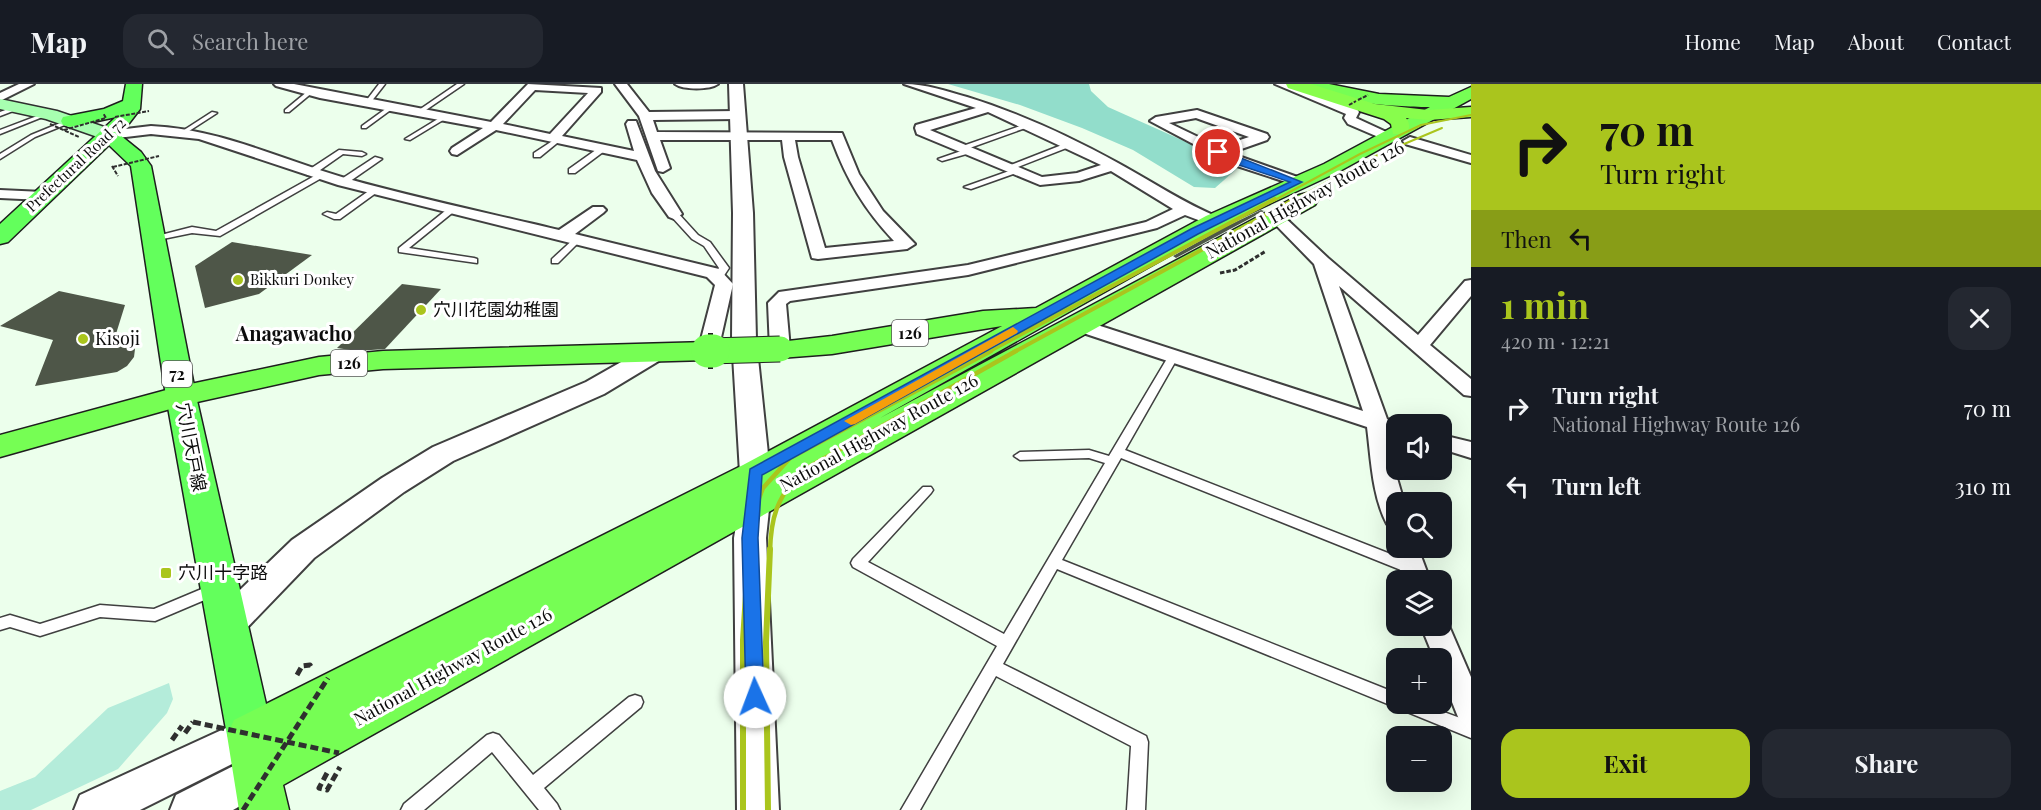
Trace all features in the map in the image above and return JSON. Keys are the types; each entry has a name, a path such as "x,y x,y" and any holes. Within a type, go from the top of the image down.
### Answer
{"highway":[{"path":"1294,84 1358,101 1428,115 1465,110"},
{"path":"1313,84 1334,92 1366,98 1465,110"},
{"name":"National Highway Route 126","path":"261,774 755,486 1041,315 1214,221 1399,136 1465,110 1471,92"},
{"path":"1358,101 1400,122 1399,136"},
{"name":"National Highway Route 126","path":"755,486 1078,325 1276,217 1428,115"},
{"name":"National Highway Route 126","path":"0,446 181,396 319,366 383,360 780,349 832,345 983,319 1041,315"}],"main road":[{"name":"Prefectural Road 72","path":"0,237 43,196 109,122 128,116 138,100"},
{"path":"67,125 109,114 138,100"},
{"path":"0,104 19,107 67,125 109,122"},
{"name":"穴川天戸線","path":"109,122 141,166 181,396 261,774"}],"street":[{"path":"0,97 28,84"},
{"path":"280,84 310,92 421,111 641,157"},
{"path":"621,84 645,116 663,168"},
{"path":"681,84 712,84"},
{"path":"736,84 743,213 744,339 755,486 750,538 758,810"},
{"path":"910,84 989,108 1029,125 1113,166 1184,208 1214,221"},
{"path":"1281,84 1353,112 1350,118 1352,121 1471,159"},
{"path":"456,151 495,126 534,85 597,90 556,139"},
{"path":"989,108 921,128 922,131 1035,180 1047,182 1079,177 1113,166"},
{"path":"1218,152 1262,137 1197,114 1156,121 1177,132 1236,161 1298,182"},
{"path":"645,116 739,126 788,136 837,136 852,174 877,214 907,244 818,254 791,157 788,136"},
{"path":"109,122 151,130 184,132 225,141 315,175 713,273 724,284 708,351"},
{"path":"632,124 641,157 653,184 674,214"},
{"path":"652,136 739,126"},
{"path":"0,194 43,196"},
{"path":"780,349 777,303 785,296 968,270 1151,225 1184,208"},
{"path":"569,237 598,210"},
{"path":"1276,217 1322,262 1471,390"},
{"path":"1322,262 1386,423"},
{"path":"1420,345 1471,286"},
{"path":"1078,325 1386,426"},
{"path":"224,606 338,522 443,454 595,388 654,354"},
{"path":"1452,445 1471,450"},
{"path":"1386,452 1385,478 1389,492"},
{"path":"1439,636 1471,712"},
{"path":"95,810 261,774"},
{"path":"191,810 261,774"}],"lane":[{"path":"369,101 382,84"},
{"path":"421,111 461,84"},
{"path":"287,111 310,92"},
{"path":"364,127 393,106"},
{"path":"0,114 19,107"},
{"path":"184,132 213,113"},
{"path":"408,139 446,116"},
{"path":"0,132 49,119"},
{"path":"0,157 33,136 67,125"},
{"path":"942,159 1029,125"},
{"path":"537,155 556,139"},
{"path":"968,187 1070,145"},
{"path":"572,171 603,149"},
{"path":"153,238 192,230 217,234 315,175 342,152 362,154"},
{"path":"343,182 378,159"},
{"path":"327,214 337,217 376,190"},
{"path":"453,209 402,250 474,261"},
{"path":"674,214 695,237 707,244 721,262 724,268 718,278"},
{"path":"555,261 569,237"},
{"path":"910,810 1173,357"},
{"path":"1020,456 1089,454 1115,456 1411,565"},
{"path":"927,490 858,564 1006,643"},
{"path":"1053,562 1386,696"},
{"path":"0,624 10,621 40,630 100,611 155,615 224,606"},
{"path":"993,667 1140,742 1136,810"},
{"path":"532,787 635,702"},
{"path":"1430,714 1471,730"},
{"path":"410,810 493,741 552,810"}],"path":[{"path":"67,125 106,118 109,122 138,100"},
{"path":"49,119 67,125 79,137"},
{"path":"113,167 159,156"},
{"path":"261,774 328,678"},
{"path":"193,722 261,774"},
{"path":"261,774 339,753"}],"shaded area":[{"path":"948,84 1089,84 1091,91 1108,107 1240,166 1215,188 1194,187 1133,150 1082,128 1020,105"},
{"path":"169,683 173,699 167,713 118,769 31,810 0,810 0,791 35,777 108,708"}],"building":[{"path":"1261,210 1264,211 1176,258 1173,256 1223,228"},
{"name":"Bikkuri Donkey","path":"232,242 312,255 259,294 205,308 195,266"},
{"path":"402,284 441,289 385,349 357,351 337,348"},
{"name":"Kisoji","path":"59,291 125,305 115,337 129,342 135,349 134,357 127,366 117,372 35,386 53,340 0,326"}],"railway":[{"path":"1273,201 1360,154 1421,125 1471,115"},
{"path":"1292,201 1371,158 1442,128"},
{"path":"988,352 1275,199"},
{"path":"1014,352 1295,199"},
{"path":"749,551 751,519 763,488 790,458 991,351"},
{"path":"770,551 772,528 777,509 798,473 1016,351"},
{"path":"743,810 743,640 749,549"},
{"path":"768,810 766,642 770,549"}],"slow traffic":[{"path":"851,421 1013,331"}],"place":[{"name":"Bikkuri Donkey","path":"238,280"},
{"name":"穴川花園幼稚園","path":"421,310"},
{"name":"Kisoji","path":"83,339"},
{"name":"穴川十字路","path":"166,573"}],"district":[{"name":"Anagawacho","path":"294,334"}],"route":[{"path":"755,697 750,538 755,500 755,473 1195,231 1298,182 1236,161 1218,152"}]}
